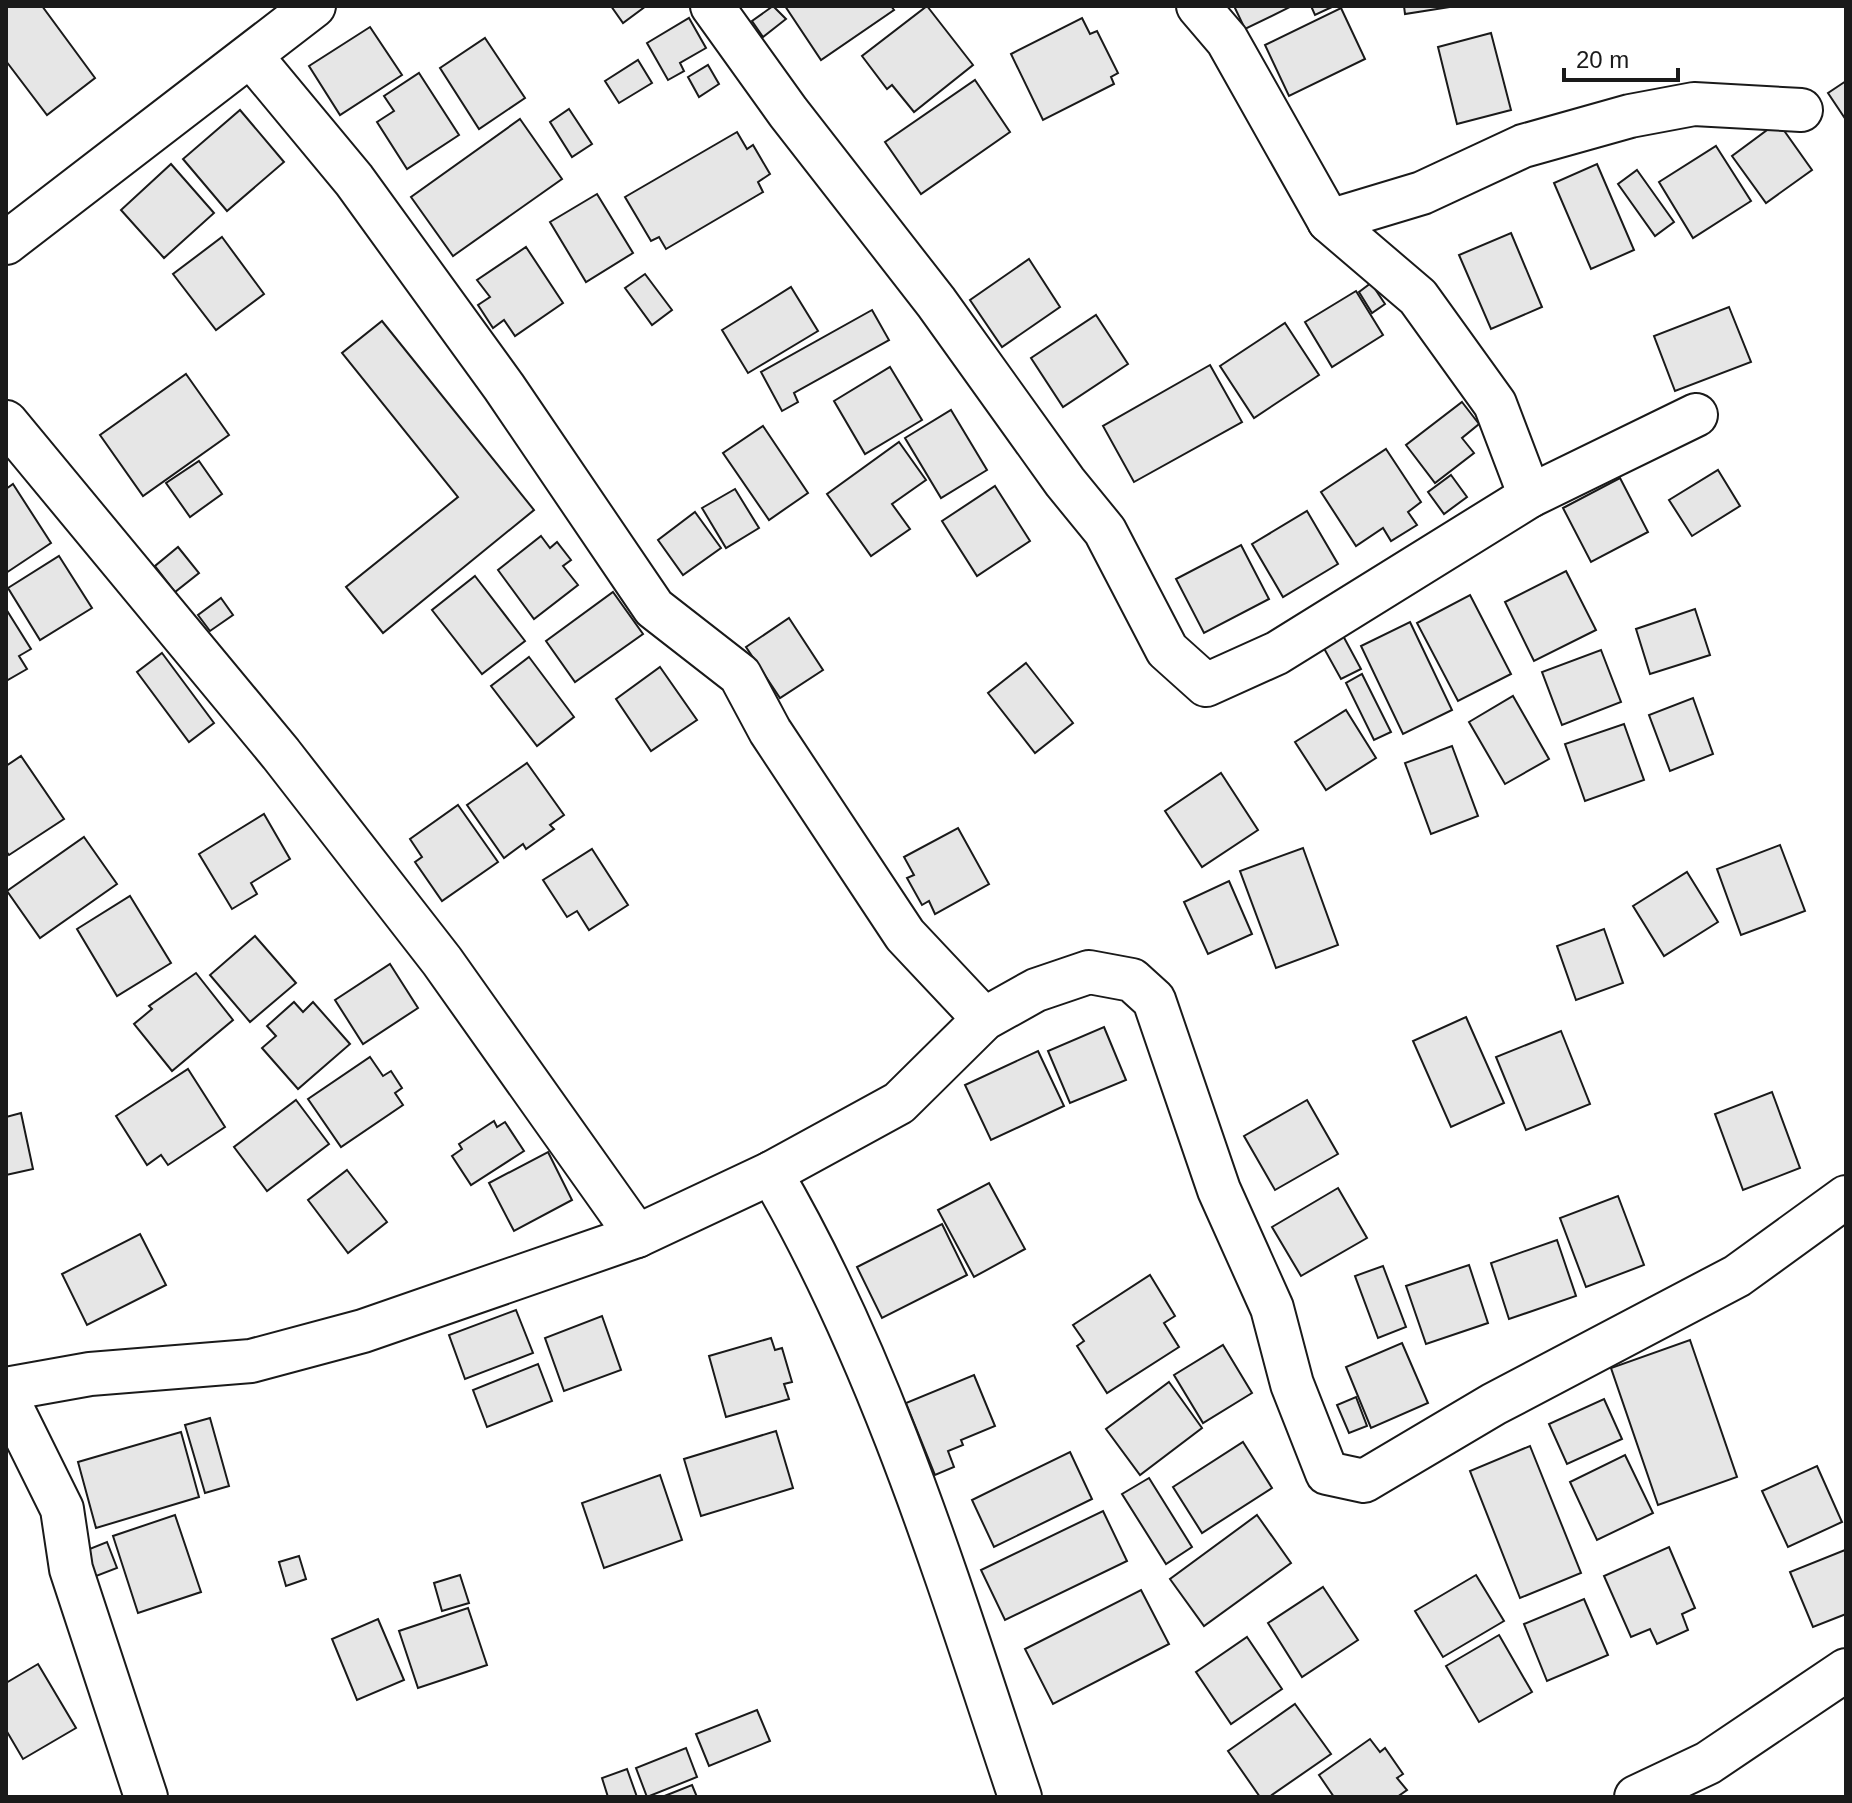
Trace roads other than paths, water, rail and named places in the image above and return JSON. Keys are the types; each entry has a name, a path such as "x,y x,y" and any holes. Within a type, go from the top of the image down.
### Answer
{"street":[{"path":"6,243 314,6"},
{"path":"712,6 788,112 936,302 1065,482 1105,531 1167,650 1206,685 1277,653 1530,496 1696,415"},
{"path":"1198,6 1227,40 1329,221 1418,297 1495,404 1530,496"},
{"path":"251,56 354,180 504,387 654,608 740,675 770,731 905,935 984,1019"},
{"path":"1329,221 1422,193 1523,146 1630,116 1694,104 1801,110"},
{"path":"6,422 281,754 361,862 442,961 637,1236"},
{"path":"6,1389 90,1374 251,1361 363,1331 637,1236 771,1173 899,1103 984,1019 1036,990 1089,972 1132,980 1154,1000 1219,1190 1272,1308 1292,1384 1327,1473 1364,1481 1494,1404 1737,1276 1846,1197"},
{"path":"771,1173 811,1245 895,1441 1020,1797"},
{"path":"6,1396 62,1509 71,1569 146,1797"},
{"path":"1636,1797 1708,1763 1846,1670"}]}
